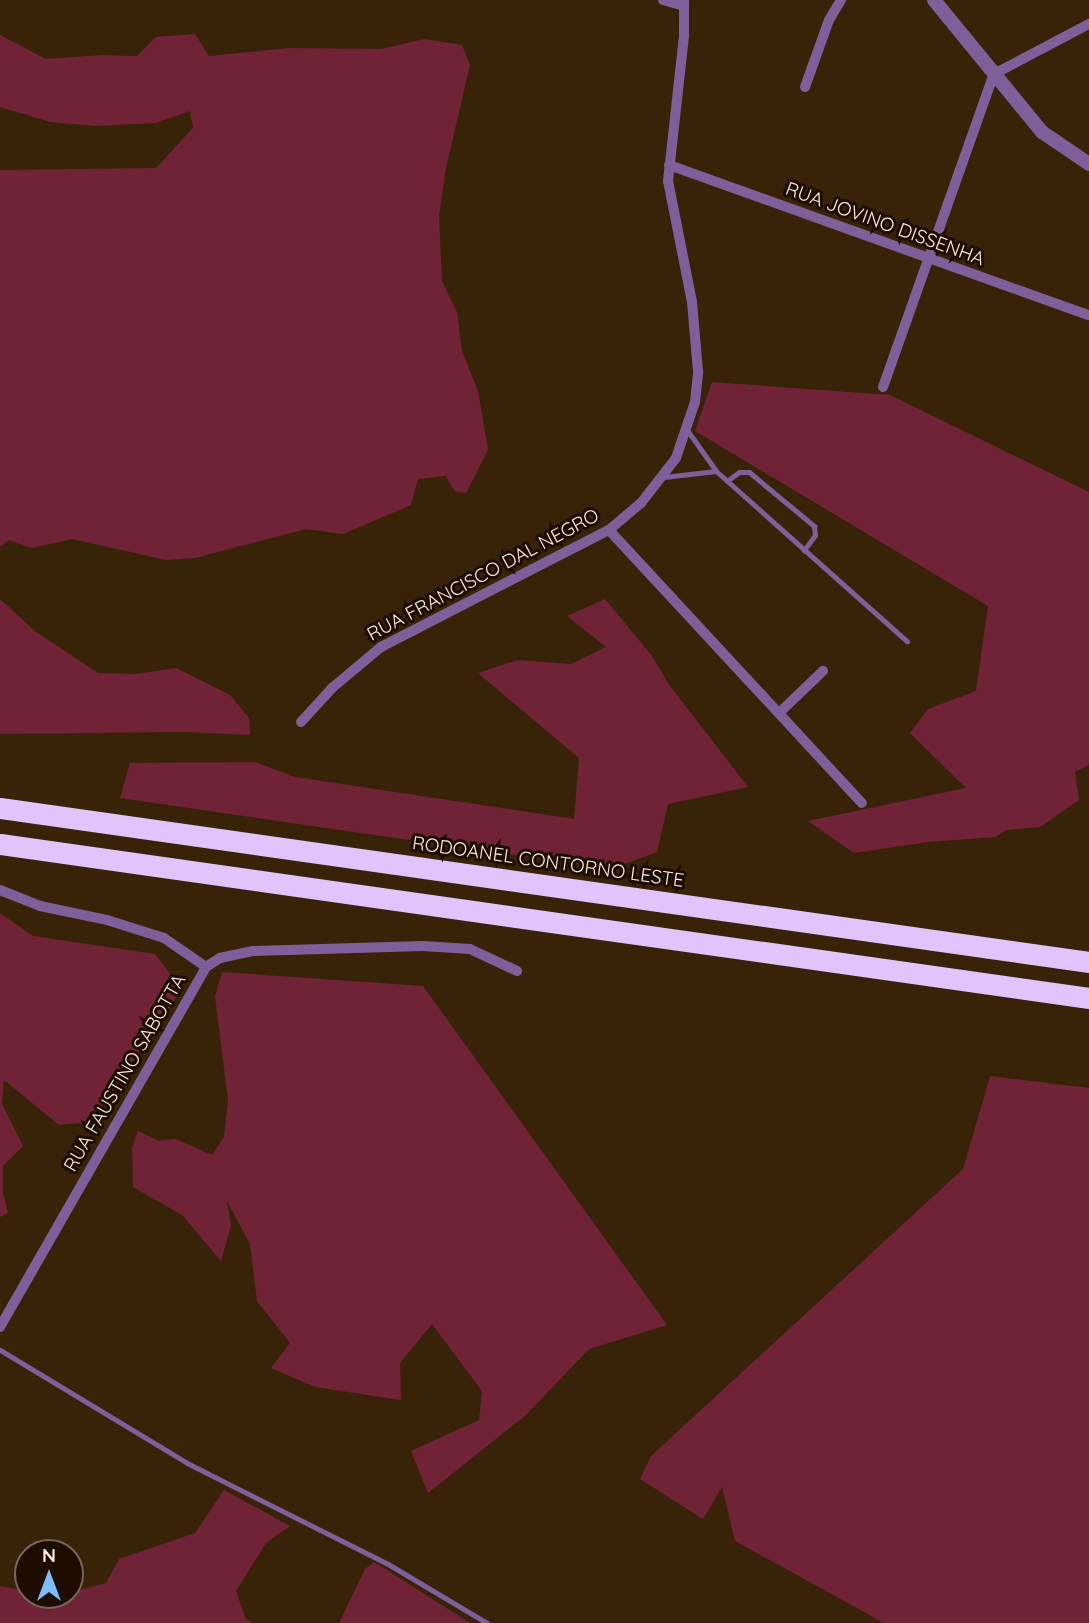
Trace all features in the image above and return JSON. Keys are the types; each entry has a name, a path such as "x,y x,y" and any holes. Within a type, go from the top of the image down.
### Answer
{"highway":[{"name":"RODOANEL CONTORNO LESTE","path":"0,808 1089,962"},
{"path":"0,845 1089,998"}],"street":[{"path":"663,0 684,3"},
{"path":"805,87 829,20 841,0"},
{"path":"934,0 1042,131 1089,163"},
{"name":"RUA FRANCISCO DAL NEGRO","path":"301,722 332,688 381,647 609,530 641,502 676,458 695,402 697,338 670,199 669,165 682,63 684,3"},
{"path":"883,387 994,74 1089,24"},
{"name":"RUA JOVINO DISSENHA","path":"669,165 1089,315"},
{"path":"609,530 862,803"},
{"path":"779,713 822,671"},
{"path":"0,890 40,906 107,920 164,937 206,967"},
{"name":"RUA FAUSTINO SABOTTA","path":"0,1327 206,967 220,958 253,951 423,946 470,949 517,971"}],"lane":[{"path":"687,430 716,471 906,641"},
{"path":"661,477 716,471"},
{"path":"727,481 739,472 749,472 814,526 815,534 804,550"},
{"path":"0,1350 187,1464 388,1564 487,1623"}],"shaded area":[{"path":"195,34 209,56 289,48 381,49 424,39 462,45 470,65 446,168 439,215 442,281 457,312 462,351 478,391 488,450 466,493 455,492 446,476 418,479 411,505 343,534 306,529 195,558 166,560 73,539 31,548 9,540 0,547 0,170 156,168 193,128 190,111 156,123 96,126 50,122 0,107 0,35 46,59 103,55 137,56 156,37"},
{"path":"712,382 890,395 1089,492 1089,765 1075,772 1079,800 1040,827 1006,830 996,837 928,842 854,853 808,821 966,788 910,733 928,709 976,691 988,606 695,431"},
{"path":"0,599 36,632 98,673 136,674 176,668 230,695 249,718 250,735 185,732 0,734"},
{"path":"605,599 652,656 670,686 748,787 668,804 657,852 611,869 120,798 130,763 255,762 295,777 574,819 579,758 478,673 517,660 571,664 606,647 567,616"},
{"path":"0,913 33,936 155,954 182,989 91,1122 59,1125 4,1080 2,1104 23,1146 3,1166 3,1193 8,1213 0,1217"},
{"path":"222,972 423,986 667,1325 589,1349 526,1415 428,1493 411,1451 479,1420 482,1391 432,1324 400,1363 401,1400 315,1387 271,1368 290,1343 257,1301 250,1244 227,1201 231,1226 221,1261 182,1215 133,1187 132,1148 138,1131 159,1141 176,1139 212,1155 224,1137 228,1100 215,996"},
{"path":"990,1076 1089,1088 1089,1623 884,1623 735,1541 722,1487 703,1519 640,1479 651,1456 963,1169"},
{"path":"224,1490 290,1526 266,1543 236,1591 245,1618 253,1623 0,1623 0,1586 14,1588 14,1609 84,1609 84,1589 106,1583 119,1559 195,1533"},
{"path":"374,1562 470,1623 339,1623 365,1569"}]}
